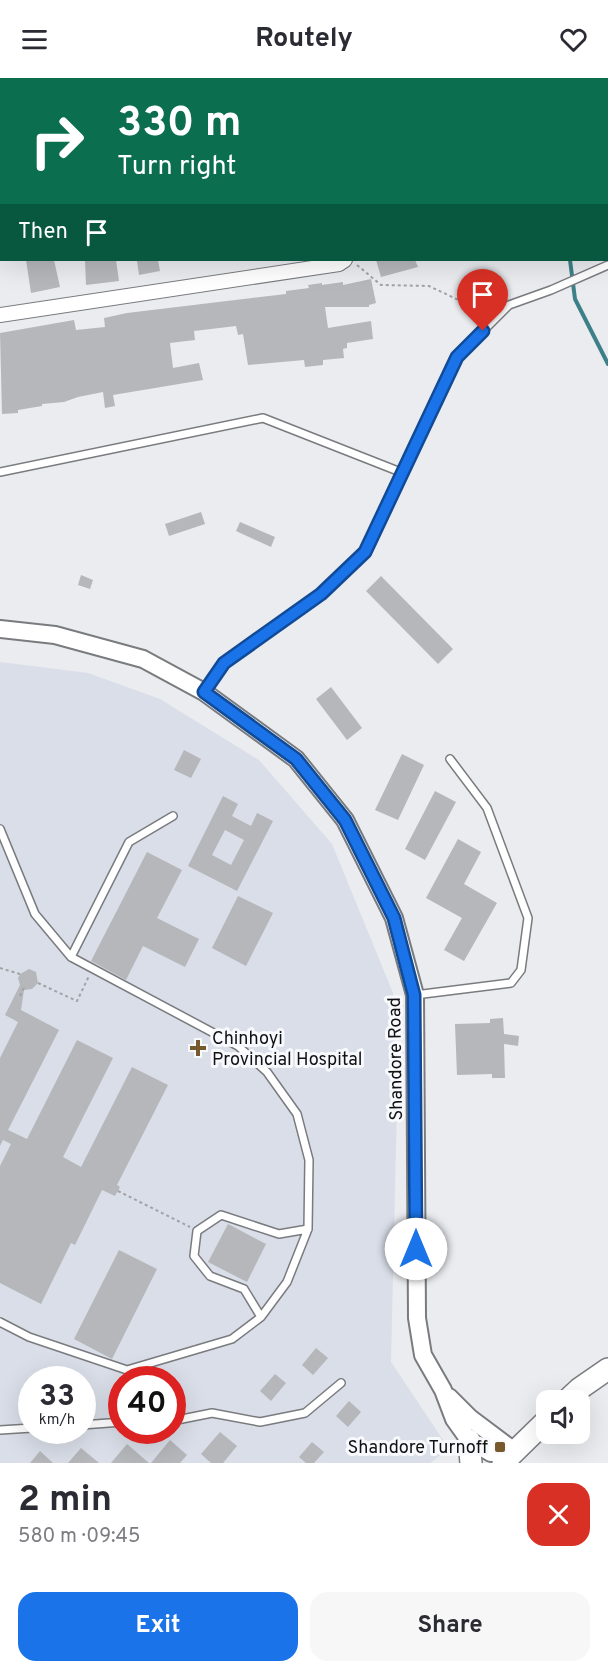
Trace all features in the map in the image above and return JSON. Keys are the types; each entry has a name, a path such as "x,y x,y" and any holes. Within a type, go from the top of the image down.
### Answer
{"highway":[{"path":"578,1390 608,1369"},
{"path":"509,1457 536,1431"},
{"path":"469,1440 471,1463"}],"street":[{"path":"0,315 339,264 344,261"},
{"name":"Shandore Road","path":"0,629 55,635 143,659 204,692 296,759 345,820 394,918 414,995 417,1318 423,1355 442,1390"},
{"path":"442,1390 454,1419 469,1440 491,1453 509,1457"},
{"path":"442,1390 509,1457"}],"lane":[{"path":"204,692 224,663 321,594 365,552 457,357 509,305 551,290 608,265"},
{"path":"0,472 263,418 403,473"},
{"path":"414,995 511,983 521,970 528,918 487,808 450,759"},
{"path":"71,957 129,842 173,816"},
{"path":"0,829 36,914 71,957 238,1046 267,1072 297,1114 306,1148 309,1160 308,1229 287,1282 261,1317 232,1339 141,1366"},
{"path":"261,1317 244,1290 210,1276 194,1256 197,1231 221,1215 279,1234 308,1229"},
{"path":"0,1322 29,1337 115,1366"},
{"path":"186,1418 212,1413 260,1422 305,1413 341,1383"},
{"path":"0,1430 18,1429"}],"path":[{"path":"352,261 381,285 429,286 496,318"},
{"path":"0,968 20,974"},
{"path":"38,983 77,1001 93,968"},
{"path":"20,996 24,988"},
{"path":"118,1191 197,1231"}],"shaded area":[{"name":"Chinhoyi Provincial Hospital","path":"0,662 88,673 160,699 259,760 332,844 393,993 397,1103 391,1362 449,1449 430,1463 0,1463"}],"building":[{"path":"26,261 54,261 60,287 31,293"},
{"path":"85,261 116,261 119,281 86,285"},
{"path":"137,261 158,261 160,271 139,275"},
{"path":"376,261 415,261 418,267 381,277"},
{"path":"371,279 376,303 369,307 325,307 328,328 371,321 373,339 347,343 347,348 343,349 344,358 323,360 323,365 305,367 304,360 248,365 243,334 238,335 236,326 194,331 195,340 170,343 173,368 199,363 203,380 113,395 115,406 105,408 103,392 64,402 42,404 42,406 18,410 18,413 2,414 0,333 74,320 76,330 105,327 104,318 127,313 286,294 286,291 309,288 308,285 343,282 343,285"},
{"path":"201,512 205,524 169,536 165,524"},
{"path":"240,522 275,537 271,547 236,531"},
{"path":"81,575 93,580 90,589 78,585"},
{"path":"381,576 453,649 438,664 366,591"},
{"path":"331,687 362,728 347,740 316,699"},
{"path":"184,750 201,759 191,778 174,770"},
{"path":"402,754 424,765 398,820 375,810"},
{"path":"435,791 456,802 425,860 405,849"},
{"path":"223,796 238,804 232,816 251,826 257,813 273,821 237,891 188,866","holes":["225,830 244,840 231,865 212,855"]},
{"path":"458,839 481,852 464,884 497,903 464,961 444,950 462,918 426,898"},
{"path":"147,852 182,870 157,918 199,939 185,967 143,946 126,980 91,961"},
{"path":"238,896 273,913 246,966 212,948"},
{"path":"29,969 36,972 38,983 32,989 24,990 21,1010 59,1030 8,1130 27,1139 77,1040 113,1058 63,1157 81,1167 132,1067 168,1085 117,1185 120,1187 115,1196 102,1190 75,1245 71,1243 41,1304 0,1283 0,1166 11,1144 3,1140 0,1146 0,1058 18,1022 5,1015 20,985 18,978 20,974"},
{"path":"503,1018 504,1034 519,1036 518,1046 504,1044 505,1078 492,1078 492,1074 457,1075 455,1024 490,1023 490,1019"},
{"path":"228,1224 266,1244 247,1282 208,1262"},
{"path":"119,1250 157,1269 112,1359 74,1339"},
{"path":"316,1348 328,1358 313,1375 302,1365"},
{"path":"275,1374 286,1383 271,1401 260,1391"},
{"path":"349,1401 361,1412 348,1427 336,1416"},
{"path":"220,1432 237,1446 223,1463 211,1463 201,1454"},
{"path":"312,1442 324,1452 314,1463 306,1463 299,1457"},
{"path":"127,1444 149,1463 111,1463"},
{"path":"167,1444 175,1444 187,1455 180,1463 151,1463"},
{"path":"81,1448 99,1463 68,1463"},
{"path":"40,1451 53,1463 30,1463"}],"waterway":[{"path":"570,261 575,299 608,364"}],"place":[{"name":"Chinhoyi Provincial Hospital","path":"198,1048"},
{"name":"Shandore Turnoff","path":"500,1447"}],"route":[{"path":"416,1249 414,995 394,918 345,820 296,759 204,692 224,663 321,594 365,552 457,357 483,331"}]}
